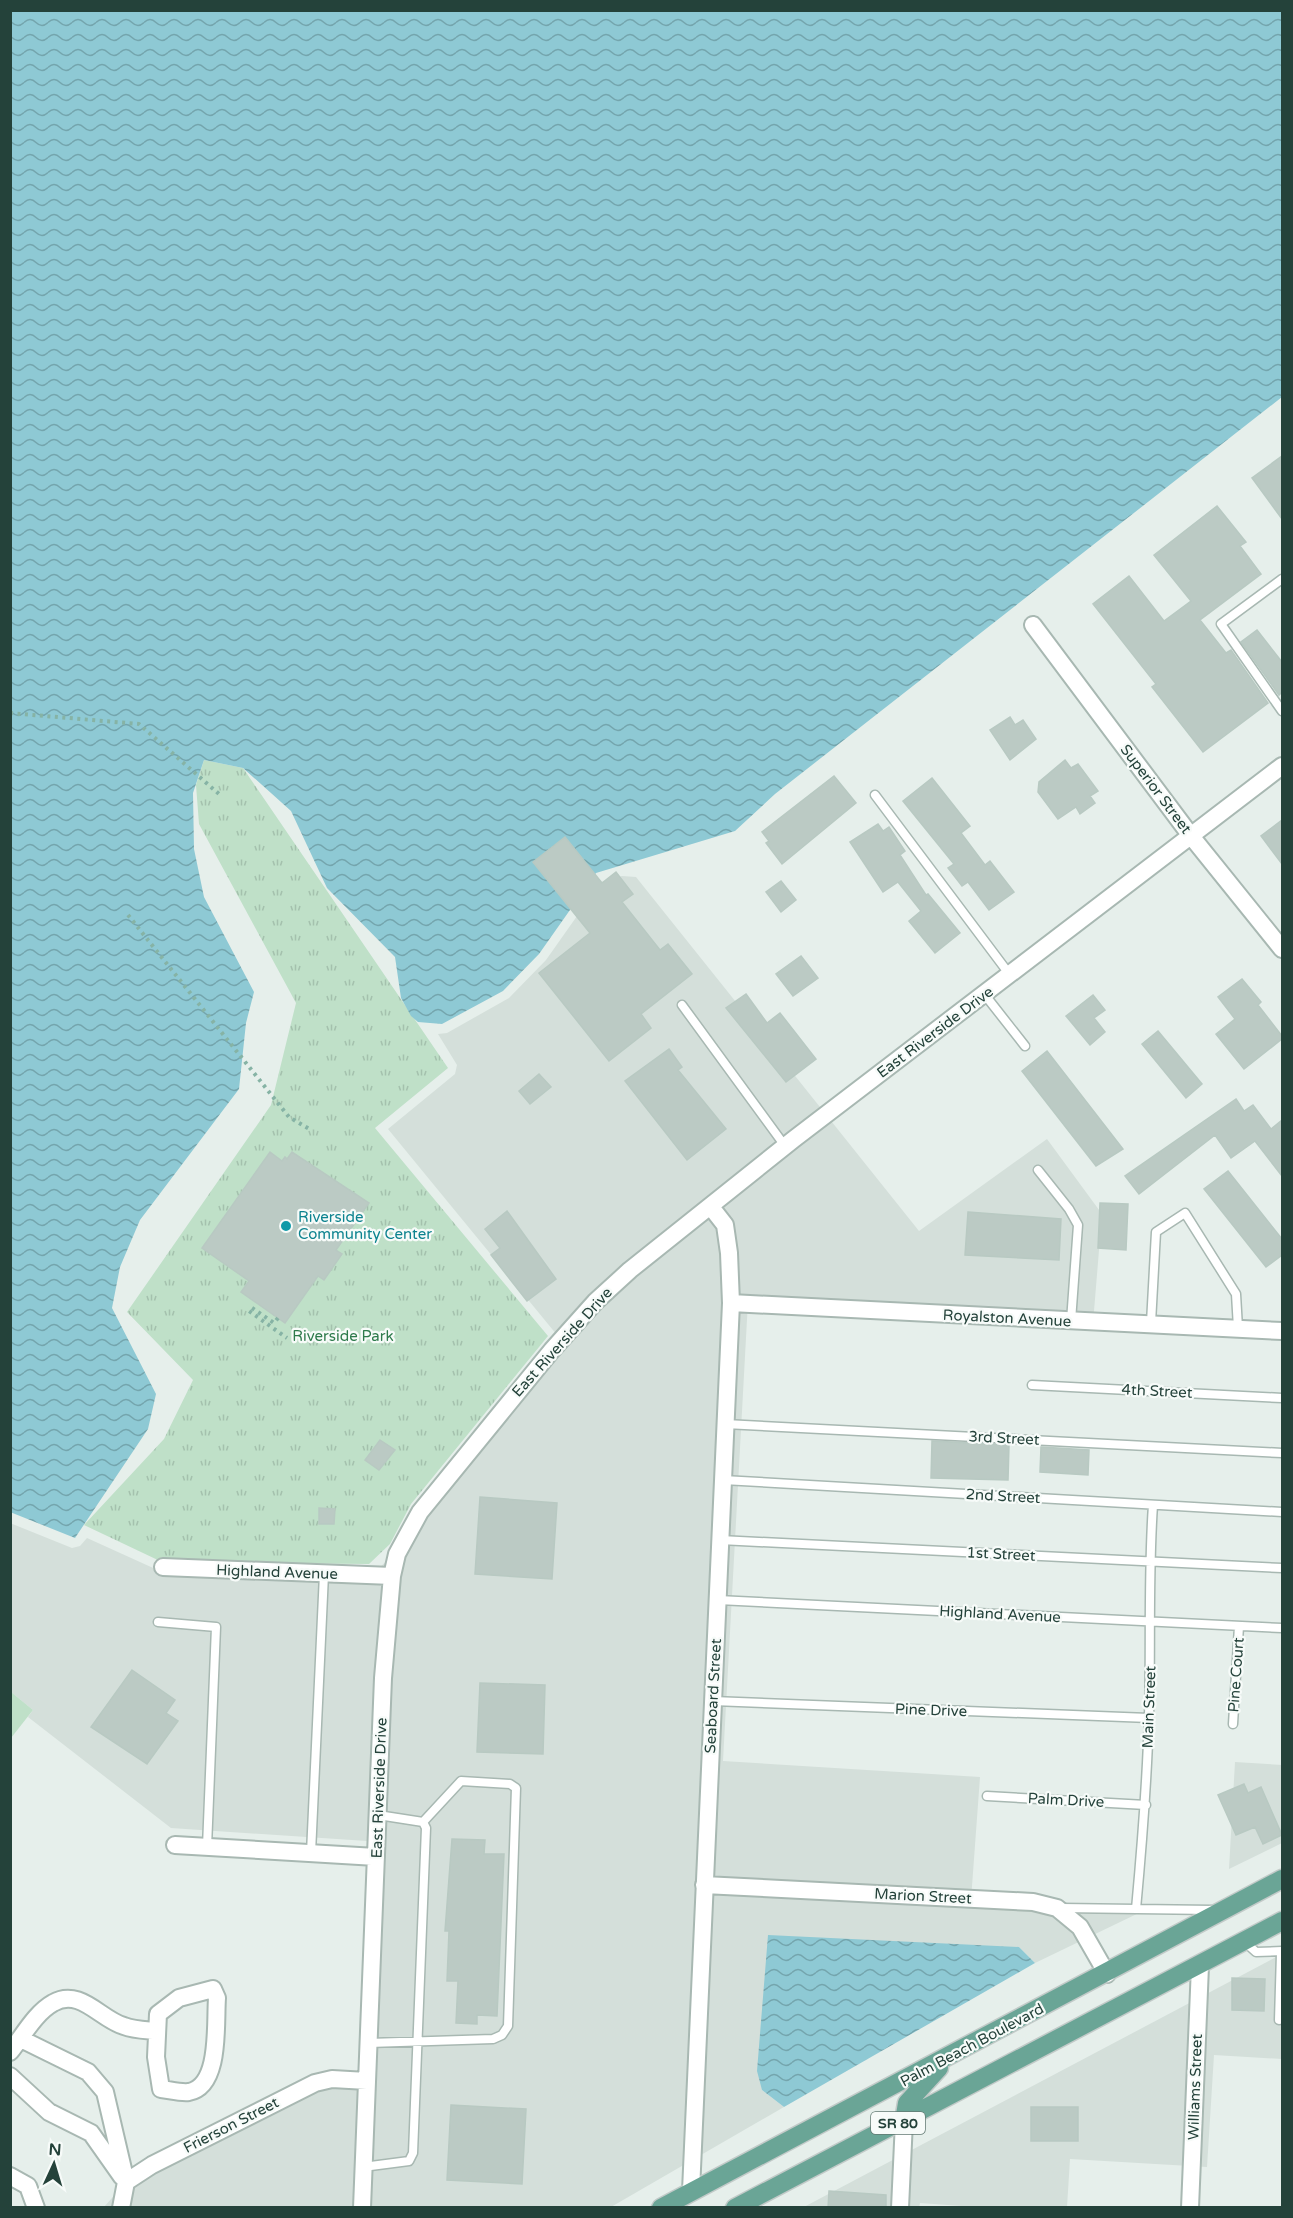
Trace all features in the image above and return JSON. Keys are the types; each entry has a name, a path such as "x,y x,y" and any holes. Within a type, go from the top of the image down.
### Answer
{"main road":[{"name":"Palm Beach Boulevard","path":"661,2208 1107,1974 1282,1879"},
{"name":"SR 80","path":"735,2208 1282,1921"},
{"path":"904,2121 907,2103 948,2058"}],"street":[{"name":"Superior Street","path":"1033,625 1191,836 1282,949"},
{"name":"East Riverside Drive","path":"362,2208 383,1678 392,1576 397,1554 420,1512 552,1350 595,1302 623,1276 785,1146 1282,766"},
{"name":"Seaboard Street","path":"691,2191 731,1303 729,1253 725,1225 711,1207"},
{"name":"Royalston Avenue","path":"731,1303 1282,1331"},
{"name":"Highland Avenue","path":"163,1567 392,1576"},
{"path":"175,1845 376,1857"},
{"name":"Marion Street","path":"704,1885 1033,1902 1057,1908 1080,1927 1107,1974"},
{"name":"Williams Street","path":"1190,2208 1200,1966"},
{"path":"213,1989 217,1998 212,2069 205,2084 191,2092 161,2089 157,2076 156,2031 159,2014 165,2007 179,1998 213,1989"},
{"path":"10,2052 43,2010 55,2001 73,1999 93,2006 107,2019 125,2027 156,2031"},
{"path":"21,2038 88,2072 105,2092 126,2182 121,2208"},
{"path":"10,2076 49,2112 91,2133 126,2182"},
{"name":"Frierson Street","path":"126,2182 152,2165 315,2083 332,2079 367,2081"},
{"path":"900,2208 904,2121"},
{"path":"10,2176 19,2178 28,2186 36,2208"}],"lane":[{"path":"1282,579 1221,624 1282,711"},
{"path":"874,795 1010,975"},
{"path":"985,995 1025,1047"},
{"path":"681,1005 785,1146"},
{"path":"1038,1170 1070,1209 1078,1225 1071,1321"},
{"path":"1150,1323 1156,1232 1185,1213 1236,1294 1238,1328"},
{"name":"4th Street","path":"1032,1385 1282,1398"},
{"name":"3rd Street","path":"725,1424 1282,1453"},
{"name":"2nd Street","path":"723,1479 1282,1512"},
{"name":"Main Street","path":"1136,1909 1146,1805 1151,1622 1149,1561 1153,1505"},
{"name":"1st Street","path":"720,1540 1282,1568"},
{"path":"311,1853 324,1574"},
{"name":"Highland Avenue","path":"718,1600 1282,1628"},
{"path":"158,1623 216,1627 207,1847"},
{"name":"Pine Court","path":"1233,1724 1239,1626"},
{"name":"Pine Drive","path":"713,1701 1149,1718"},
{"path":"369,2043 493,2039 502,2035 508,2026 516,1788 510,1784 461,1781 423,1821"},
{"name":"Palm Drive","path":"987,1796 1146,1805"},
{"path":"378,1815 423,1821"},
{"path":"363,2167 409,2161 413,2153 426,1828 423,1821"},
{"path":"1057,1908 1223,1910"},
{"path":"1245,1942 1256,1952 1282,1952 1279,2020"}],"path":[{"path":"10,713 139,724 219,794"},
{"path":"128,915 290,1117 311,1130"},
{"path":"278,1318 274,1323 252,1308 249,1311 287,1338"}],"shaded area":[{"path":"622,876 636,877 919,1231 1047,1139 1102,1214 1093,1323 748,1301 723,1761 980,1777 971,1900 1143,1911 1035,1963 1019,1947 762,2090 784,2107 611,2207 104,2207 143,2163 371,2070 367,1841 171,1828 28,1717 33,1710 11,1692 10,1523 72,1548 80,1546 87,1538 162,1572 375,1572 396,1552 557,1335 388,1129 455,1074 457,1065 438,1034 447,1033 509,998 546,960 601,882"},
{"path":"1235,1762 1282,1765 1282,1843 1229,1869"},
{"path":"1282,1954 1282,2059 1214,2055 1207,2167 1070,2159 1067,2207 989,2208 920,2203 919,2208 802,2208"}],"green space":[{"name":"Riverside Park","path":"204,760 243,768 448,1068 375,1128 548,1336 411,1504 390,1544 369,1564 162,1562 84,1525 164,1439 193,1380 127,1312 271,1105 296,1003 199,824 196,785"},
{"path":"11,1692 33,1710 11,1738"}],"water":[{"path":"10,11 1282,11 1282,397 775,794 735,831 596,873 539,954 503,991 442,1024 418,1022 411,1016 401,998 395,957 327,888 291,811 243,768 204,760 193,793 194,849 204,897 254,992 246,1023 239,1089 140,1220 120,1267 112,1308 156,1394 148,1429 75,1538 10,1512"},
{"path":"768,1935 1019,1947 1035,1963 784,2107 762,2090 757,2071"}],"building":[{"path":"1282,456 1282,519 1252,478"},
{"path":"1217,506 1246,542 1240,546 1261,574 1200,620 1226,653 1231,650 1268,703 1203,752 1152,687 1156,684 1093,604 1129,576 1164,621 1191,601 1154,555"},
{"path":"1257,630 1282,662 1282,692 1279,695 1241,642"},
{"path":"1010,717 1015,725 1023,720 1036,739 1010,760 990,730"},
{"path":"1065,760 1071,768 1078,764 1098,791 1090,796 1095,803 1080,814 1076,807 1058,819 1038,792 1039,782"},
{"path":"834,776 856,803 782,864 766,843 769,841 762,832"},
{"path":"932,778 970,826 961,833 985,865 990,861 1014,892 989,910 968,882 962,886 948,868 954,864 903,801"},
{"path":"1282,820 1282,864 1261,836"},
{"path":"878,824 883,831 889,827 905,851 900,855 926,895 928,894 960,933 935,953 909,921 921,911 898,882 883,892 850,842"},
{"path":"565,837 602,883 616,872 633,894 622,902 660,950 668,944 692,974 641,1014 651,1028 609,1061 539,973 590,933 533,862"},
{"path":"781,881 796,900 781,912 766,892"},
{"path":"801,956 818,978 793,996 776,974"},
{"path":"1242,979 1261,1002 1258,1005 1282,1036 1282,1039 1244,1069 1216,1034 1235,1019 1218,997"},
{"path":"746,994 767,1023 780,1013 816,1059 786,1082 726,1008"},
{"path":"1093,995 1105,1010 1094,1018 1105,1032 1090,1045 1066,1016"},
{"path":"1158,1031 1202,1084 1186,1098 1142,1044"},
{"path":"669,1049 682,1067 678,1070 726,1129 687,1160 625,1081"},
{"path":"1047,1051 1123,1149 1096,1166 1022,1071"},
{"path":"539,1074 551,1087 530,1104 519,1091"},
{"path":"1236,1099 1244,1111 1253,1105 1271,1129 1282,1120 1282,1176 1255,1141 1231,1158 1215,1135 1139,1194 1125,1176"},
{"name":"Riverside Community Center","path":"270,1152 282,1161 285,1157 287,1159 292,1152 369,1203 336,1250 342,1254 324,1280 318,1276 285,1323 241,1292 249,1281 202,1248"},
{"path":"1228,1171 1282,1239 1282,1255 1266,1267 1204,1189"},
{"path":"1100,1203 1128,1204 1126,1250 1098,1248"},
{"path":"507,1211 556,1279 527,1301 491,1255 500,1248 485,1229"},
{"path":"968,1212 1061,1219 1059,1260 965,1255"},
{"path":"380,1440 395,1450 379,1470 365,1460"},
{"path":"932,1441 1009,1445 1008,1480 931,1478"},
{"path":"1041,1447 1089,1450 1088,1475 1040,1472"},
{"path":"480,1497 557,1503 552,1579 475,1574"},
{"path":"319,1508 335,1509 334,1524 319,1524"},
{"path":"132,1670 175,1700 166,1713 178,1721 147,1764 91,1727"},
{"path":"480,1683 545,1685 543,1754 477,1752"},
{"path":"1244,1784 1248,1793 1261,1787 1282,1835 1263,1844 1255,1827 1236,1835 1218,1795"},
{"path":"452,1839 485,1840 484,1854 504,1854 497,2016 477,2015 477,2024 456,2023 458,1981 447,1981 449,1931 445,1931"},
{"path":"1232,1978 1265,1979 1264,2011 1232,2010"},
{"path":"451,2105 526,2109 522,2184 447,2180"},
{"path":"1031,2107 1078,2107 1078,2141 1031,2141"},
{"path":"829,2191 886,2195 886,2208 828,2208"}],"place":[{"name":"Riverside Community Center","path":"286,1226"}]}
